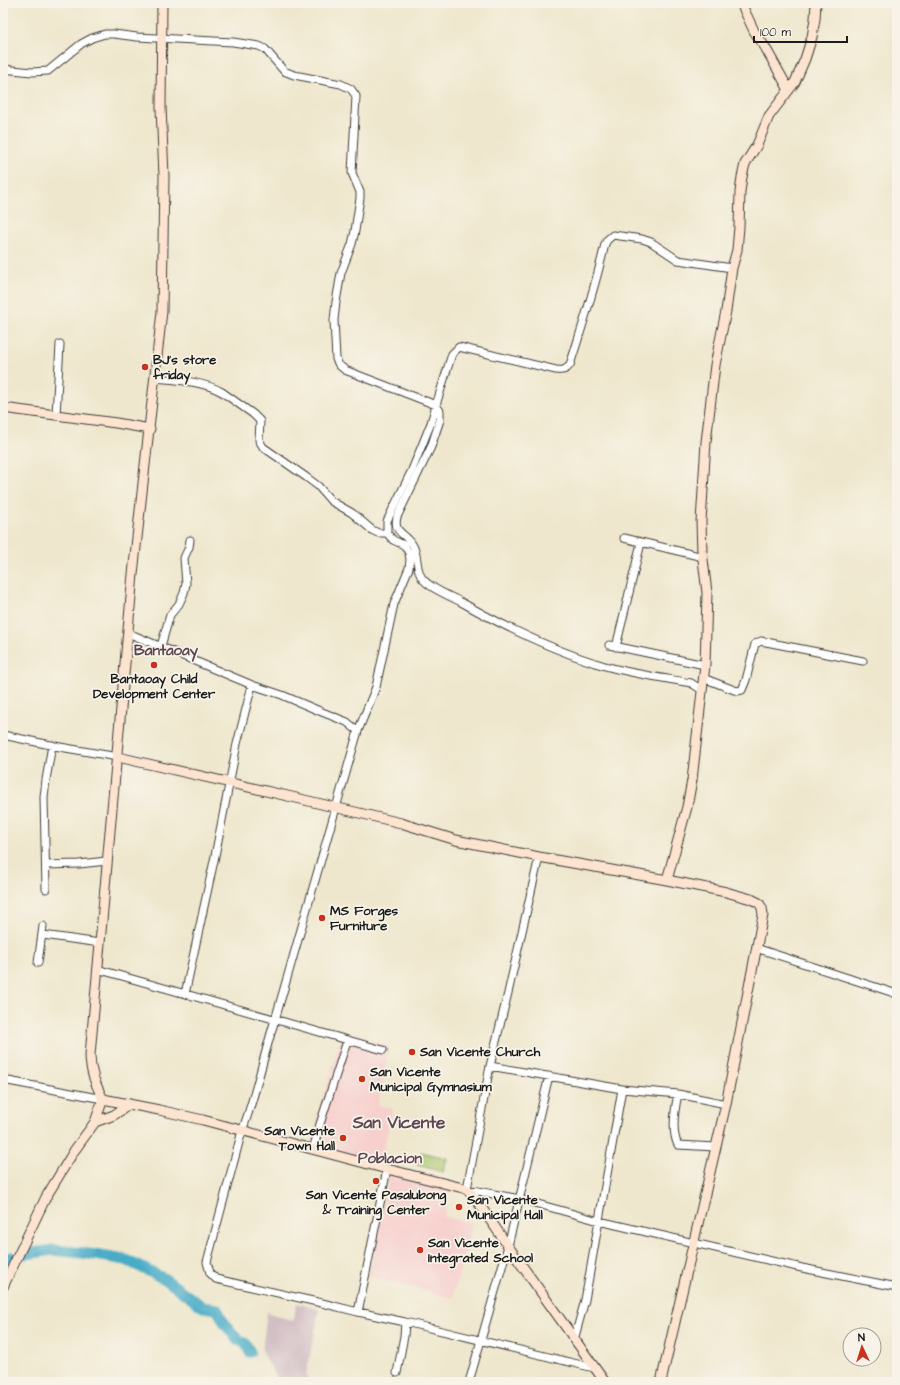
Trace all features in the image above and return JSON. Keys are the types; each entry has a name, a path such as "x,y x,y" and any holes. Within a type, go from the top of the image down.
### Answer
{"street":[{"path":"3,1287 46,1197 74,1151 95,1122 103,1100 90,1064 97,970 118,757 134,567 162,311 164,176 161,107 162,3"},
{"path":"740,3 754,31 765,47 788,90"},
{"path":"667,880 687,807 705,665 707,593 701,522 706,442 715,365 726,311 732,268 737,250 740,192 746,164 757,145 769,116 795,82 805,59 812,37 816,3"},
{"path":"3,69 32,72 48,71 80,44 104,34 114,34 162,39 233,42 259,46 265,49 284,71 294,75 341,84 351,89 356,96 352,173 360,192 360,198 355,231 352,244 341,273 336,302 334,320 336,359 345,370 436,405 440,411 440,420 431,447 395,523 398,531 413,544 416,550 418,571 426,582 491,619 551,648 606,666 691,683 702,690"},
{"path":"594,1368 405,1322 216,1279 210,1273 208,1262 242,1131 249,1114 266,1048 358,730 376,687 394,604 409,568 409,553 404,545 393,540 387,533 388,521 412,470 431,424 452,354 459,347 556,370 564,371 567,369 570,365 598,273 605,244 613,235 642,239 651,242 678,260 732,268"},
{"path":"56,415 60,344"},
{"path":"155,378 183,381 217,389 222,392 260,420 259,440 263,447 318,486 331,501 352,514 372,530 378,533 387,533"},
{"path":"3,408 150,428"},
{"path":"624,538 703,557"},
{"path":"161,646 170,615 179,604 184,593 186,584 184,558 189,547 190,540"},
{"path":"641,543 613,646 705,665"},
{"path":"128,633 252,685 282,695 347,722 358,730"},
{"path":"703,678 737,691 742,690 755,644 758,641 863,660"},
{"path":"185,994 245,710 252,685"},
{"path":"3,735 118,757 230,782 401,823 456,840 726,892 751,899 759,903 762,908 763,915 726,1104 661,1382"},
{"path":"46,889 44,797 52,745"},
{"path":"467,1189 490,1066 539,857"},
{"path":"46,865 80,864 107,861"},
{"path":"38,963 43,935 43,926"},
{"path":"43,935 100,943"},
{"path":"756,948 897,994"},
{"path":"97,970 383,1050"},
{"path":"313,1150 347,1041"},
{"path":"490,1066 622,1089 678,1094 726,1104"},
{"path":"469,1382 508,1246 549,1076"},
{"path":"3,1080 130,1104 203,1120 387,1169 467,1189 520,1199 599,1221 802,1268 897,1287"},
{"path":"574,1340 586,1300 622,1089"},
{"path":"678,1094 674,1122 677,1143 680,1146 716,1147"},
{"path":"95,1122 114,1115 130,1104"},
{"path":"358,1312 387,1169"},
{"path":"467,1189 476,1198 508,1246 605,1382"},
{"path":"397,1373 405,1322"}],"shaded area":[{"path":"342,1034 389,1046 378,1105 393,1108 381,1161 311,1144"},
{"name":"San Vicente Integrated School","path":"390,1173 450,1190 444,1217 472,1223 453,1298 368,1276"},
{"path":"297,1303 319,1310 306,1375 309,1382 278,1382 262,1350 267,1312 293,1321"}],"green space":[{"path":"421,1152 447,1158 443,1172 417,1165"}],"waterway":[{"path":"26,1254 53,1250 126,1260 165,1279 203,1307 217,1309 225,1324 238,1340 245,1343 250,1352"},
{"path":"3,1259 11,1257"}],"place":[{"name":"BJ's store friday","path":"145,367"},
{"name":"Bantaoay Child Development Center","path":"154,665"},
{"name":"MS Forges Furniture","path":"322,918"},
{"name":"San Vicente Church","path":"412,1052"},
{"name":"San Vicente Municipal Gymnasium","path":"362,1079"},
{"name":"San Vicente Town Hall","path":"343,1138"},
{"name":"San Vicente Pasalubong & Training Center","path":"376,1181"},
{"name":"San Vicente Municipal Hall","path":"459,1207"},
{"name":"San Vicente Integrated School","path":"420,1250"}],"district":[{"name":"Bantaoay","path":"166,650"},
{"name":"San Vicente","path":"399,1123"},
{"name":"Poblacion","path":"390,1158"}]}
